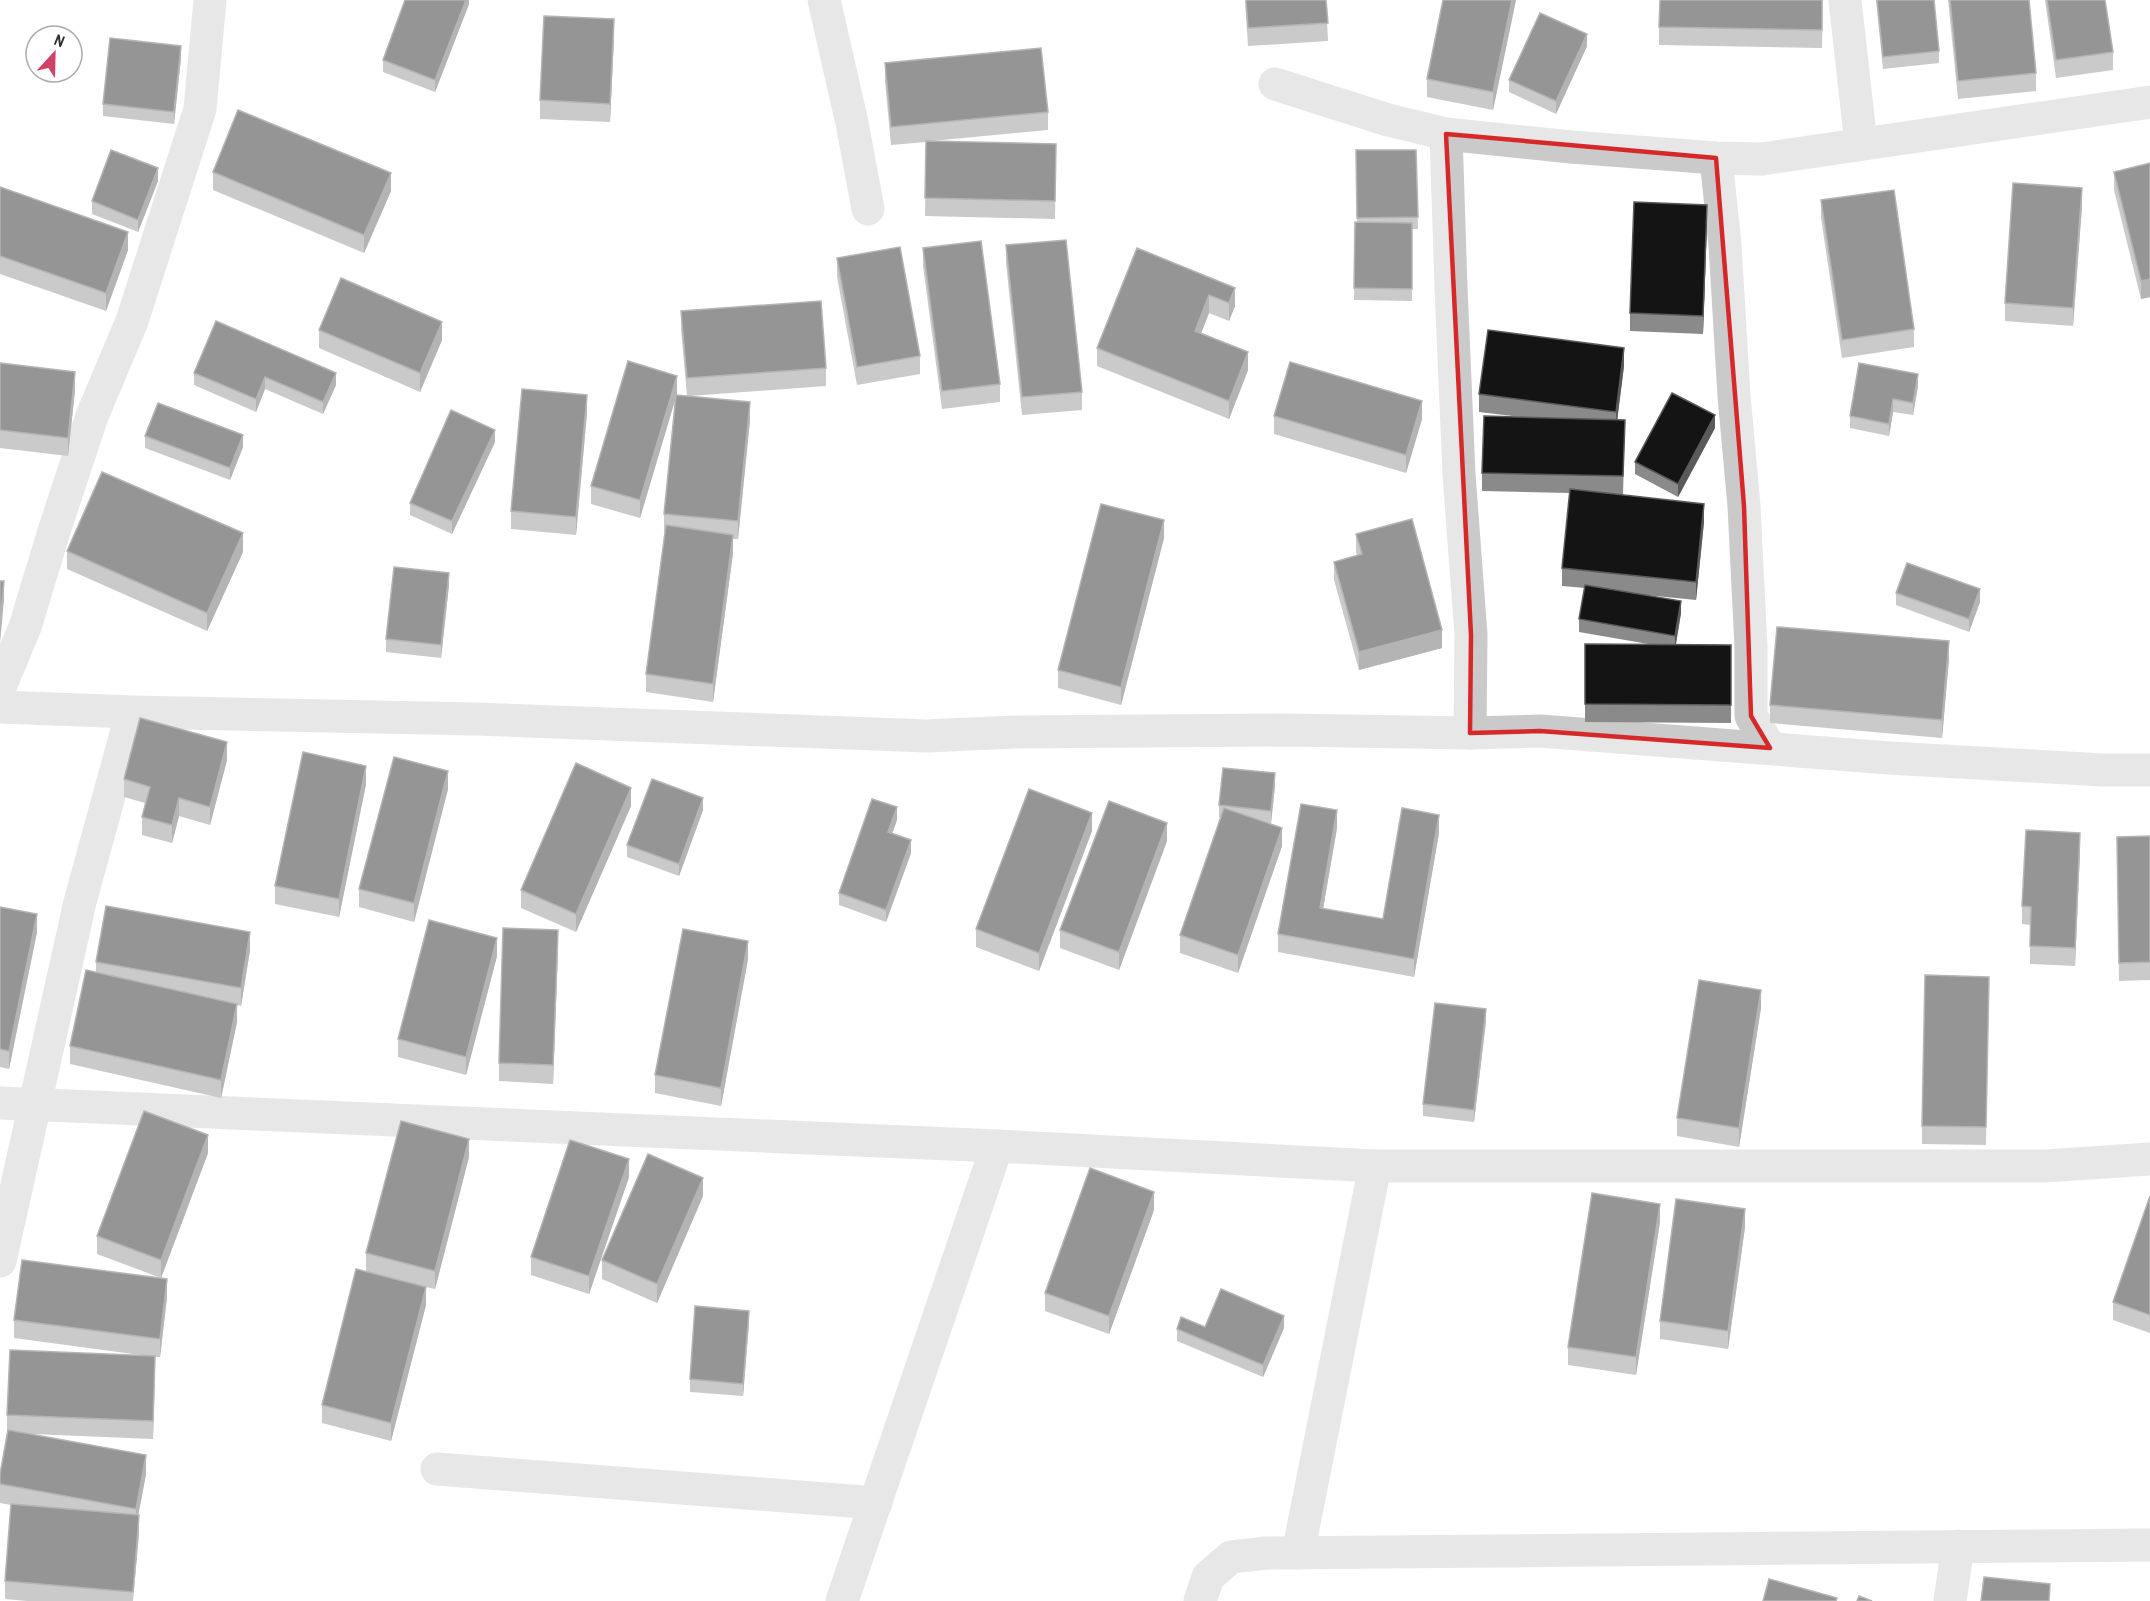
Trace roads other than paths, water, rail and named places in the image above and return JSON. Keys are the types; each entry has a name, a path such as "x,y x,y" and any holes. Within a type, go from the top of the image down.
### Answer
{"street":[{"path":"0,687 25,627 92,416 132,321 200,109 210,0"},
{"path":"824,0 852,123 868,209"},
{"path":"1845,0 1861,144"},
{"path":"1275,84 1388,120 1446,134 1571,147 1716,158 1762,159 2150,102"},
{"path":"1446,134 1459,462 1471,635 1470,733"},
{"path":"1716,158 1725,245 1734,396 1744,506 1751,647 1751,716 1770,748"},
{"path":"0,707 475,719 927,736 1014,732 1275,730 1470,733 1540,731 1889,758 2103,770 2150,770"},
{"path":"0,1262 80,902 132,712"},
{"path":"0,1103 997,1146 1375,1166 2045,1166 2150,1159"},
{"path":"842,1601 997,1146"},
{"path":"1298,1552 1375,1166"},
{"path":"437,1469 876,1503"},
{"path":"1200,1601 1208,1577 1231,1557 1298,1552 2150,1545"},
{"path":"1950,1601 1958,1546"}]}
